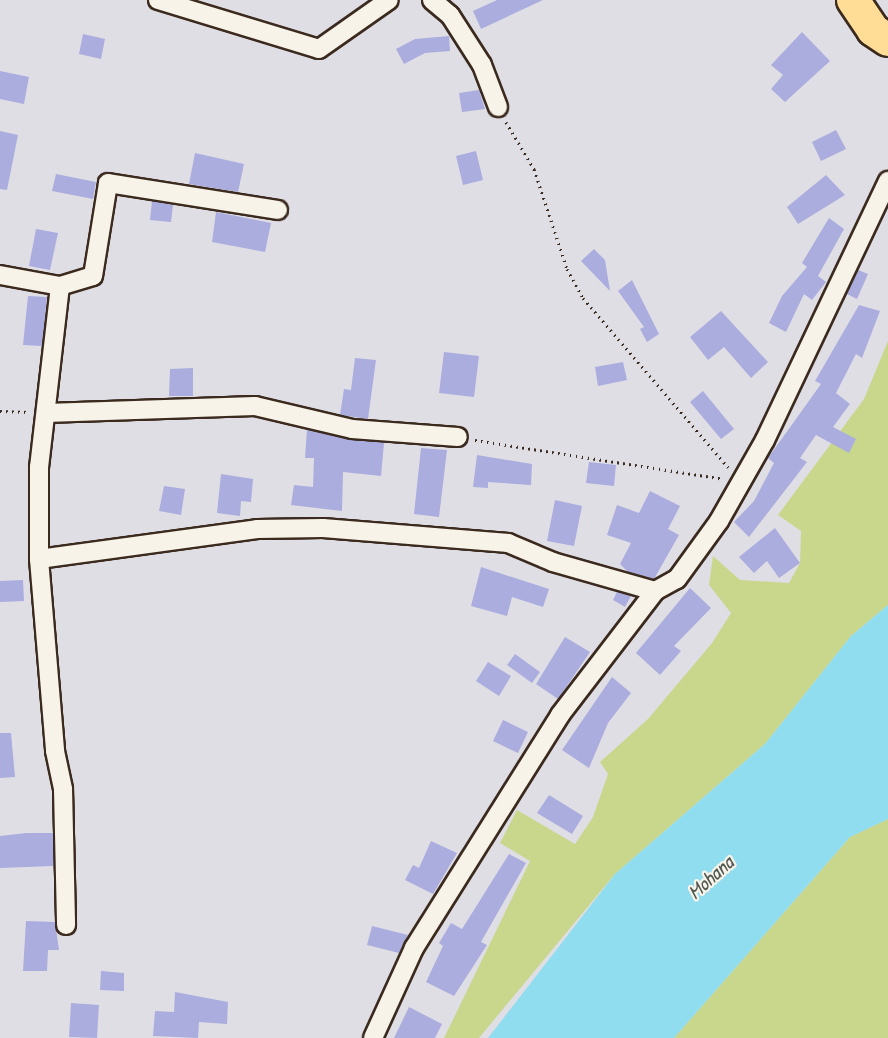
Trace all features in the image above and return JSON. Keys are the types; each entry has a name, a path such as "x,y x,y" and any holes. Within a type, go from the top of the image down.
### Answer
{"highway":[{"path":"853,0 881,35"}],"street":[{"path":"158,0 320,49 389,0"},
{"path":"432,0 450,15 482,65 498,107"},
{"path":"373,1038 414,948 560,715 656,591 677,579 741,482 879,209 888,181"},
{"path":"0,275 60,286 93,276 108,183 278,210"},
{"path":"60,286 46,413 39,559 55,751 63,789 66,925"},
{"path":"46,413 255,406 352,429 458,437"},
{"path":"39,559 257,529 323,528 508,543 553,562 656,591"}],"path":[{"path":"498,107 534,169 567,269 583,298 741,482"},
{"path":"0,411 46,413"},
{"path":"458,437 741,482"}],"green space":[{"path":"888,341 888,605 851,636 765,744 615,874 479,1038 444,1038 530,861 500,843 517,810 575,844 593,817 608,774 600,762 648,719 712,643 731,613 709,585 713,556 740,580 789,583 800,563 801,531 778,515 864,399"},
{"path":"888,819 888,1038 674,1038 850,837"}],"water":[{"name":"Mohana","path":"888,605 888,819 850,837 674,1038 488,1038 615,874 765,744 851,636"}],"building":[{"path":"497,0 543,0 481,29 473,11"},
{"path":"802,32 830,61 785,102 771,89 783,75 771,65"},
{"path":"83,34 105,39 101,59 79,54"},
{"path":"449,36 450,51 425,53 404,64 396,49 415,39"},
{"path":"0,71 29,77 24,104 0,99"},
{"path":"479,90 485,109 462,112 459,93"},
{"path":"836,130 846,149 821,161 812,142"},
{"path":"0,131 18,135 7,190 0,189"},
{"path":"476,151 483,180 463,185 456,156"},
{"path":"195,153 244,164 238,192 189,184"},
{"path":"56,174 96,182 93,199 52,191"},
{"path":"826,175 845,195 798,224 787,207"},
{"path":"152,201 173,205 171,222 150,220"},
{"path":"216,212 271,223 265,252 212,242"},
{"path":"829,218 844,229 818,276 826,282 812,300 804,294 786,332 769,323 782,296 807,267 802,263"},
{"path":"36,229 58,233 50,270 29,266"},
{"path":"594,249 605,260 610,291 581,261"},
{"path":"858,270 868,274 857,299 847,294"},
{"path":"632,280 659,334 647,342 640,329 644,327 618,291"},
{"path":"28,296 47,297 42,346 23,345"},
{"path":"859,305 880,311 862,358 856,354 836,393 850,404 833,427 856,439 849,453 816,435 800,458 807,462 749,537 734,522 754,501 774,463 768,458 821,384 815,381"},
{"path":"721,311 768,362 751,378 724,347 708,360 690,337"},
{"path":"444,352 479,356 474,397 439,393"},
{"path":"355,358 376,360 368,419 340,415 344,389 351,390"},
{"path":"623,362 627,380 598,386 595,367"},
{"path":"193,368 193,396 169,396 170,369"},
{"path":"703,391 734,429 721,439 690,402"},
{"path":"307,430 384,443 381,476 343,472 342,511 291,505 294,485 313,487 314,458 305,458"},
{"path":"421,448 447,450 439,517 414,514"},
{"path":"477,455 532,464 531,485 488,482 488,488 473,487"},
{"path":"589,462 616,465 614,486 586,483"},
{"path":"221,474 253,479 251,502 241,501 240,516 217,513"},
{"path":"164,486 185,489 181,515 159,511"},
{"path":"650,491 680,506 668,529 679,535 654,579 628,572 620,564 631,543 607,535 617,505 639,513"},
{"path":"555,500 582,506 574,546 547,541"},
{"path":"775,528 800,563 779,578 767,561 754,573 739,557"},
{"path":"481,567 549,589 543,607 512,597 507,616 471,606"},
{"path":"23,580 24,601 0,602 0,581"},
{"path":"690,588 711,608 674,646 681,651 660,675 636,653"},
{"path":"617,592 631,596 625,607 613,600"},
{"path":"565,637 590,652 558,699 536,684"},
{"path":"515,654 540,672 532,683 507,665"},
{"path":"488,662 511,676 499,696 476,681"},
{"path":"612,677 631,693 608,723 589,768 562,750"},
{"path":"503,720 528,732 518,753 493,741"},
{"path":"0,733 11,733 15,777 0,778"},
{"path":"549,795 583,816 572,834 537,813"},
{"path":"53,833 53,866 0,868 0,836"},
{"path":"431,841 457,853 433,894 405,880 413,865 419,868"},
{"path":"509,854 526,863 481,942 487,945 454,996 426,982 443,946 439,943 451,923 462,929"},
{"path":"26,921 55,922 59,950 48,950 47,971 23,971"},
{"path":"372,926 408,935 399,953 367,945"},
{"path":"101,971 124,973 124,991 100,990"},
{"path":"175,992 228,1002 227,1024 199,1022 198,1038 153,1036 155,1011 174,1012"},
{"path":"71,1003 99,1005 97,1038 69,1037"},
{"path":"409,1007 442,1024 435,1038 394,1038"}]}
